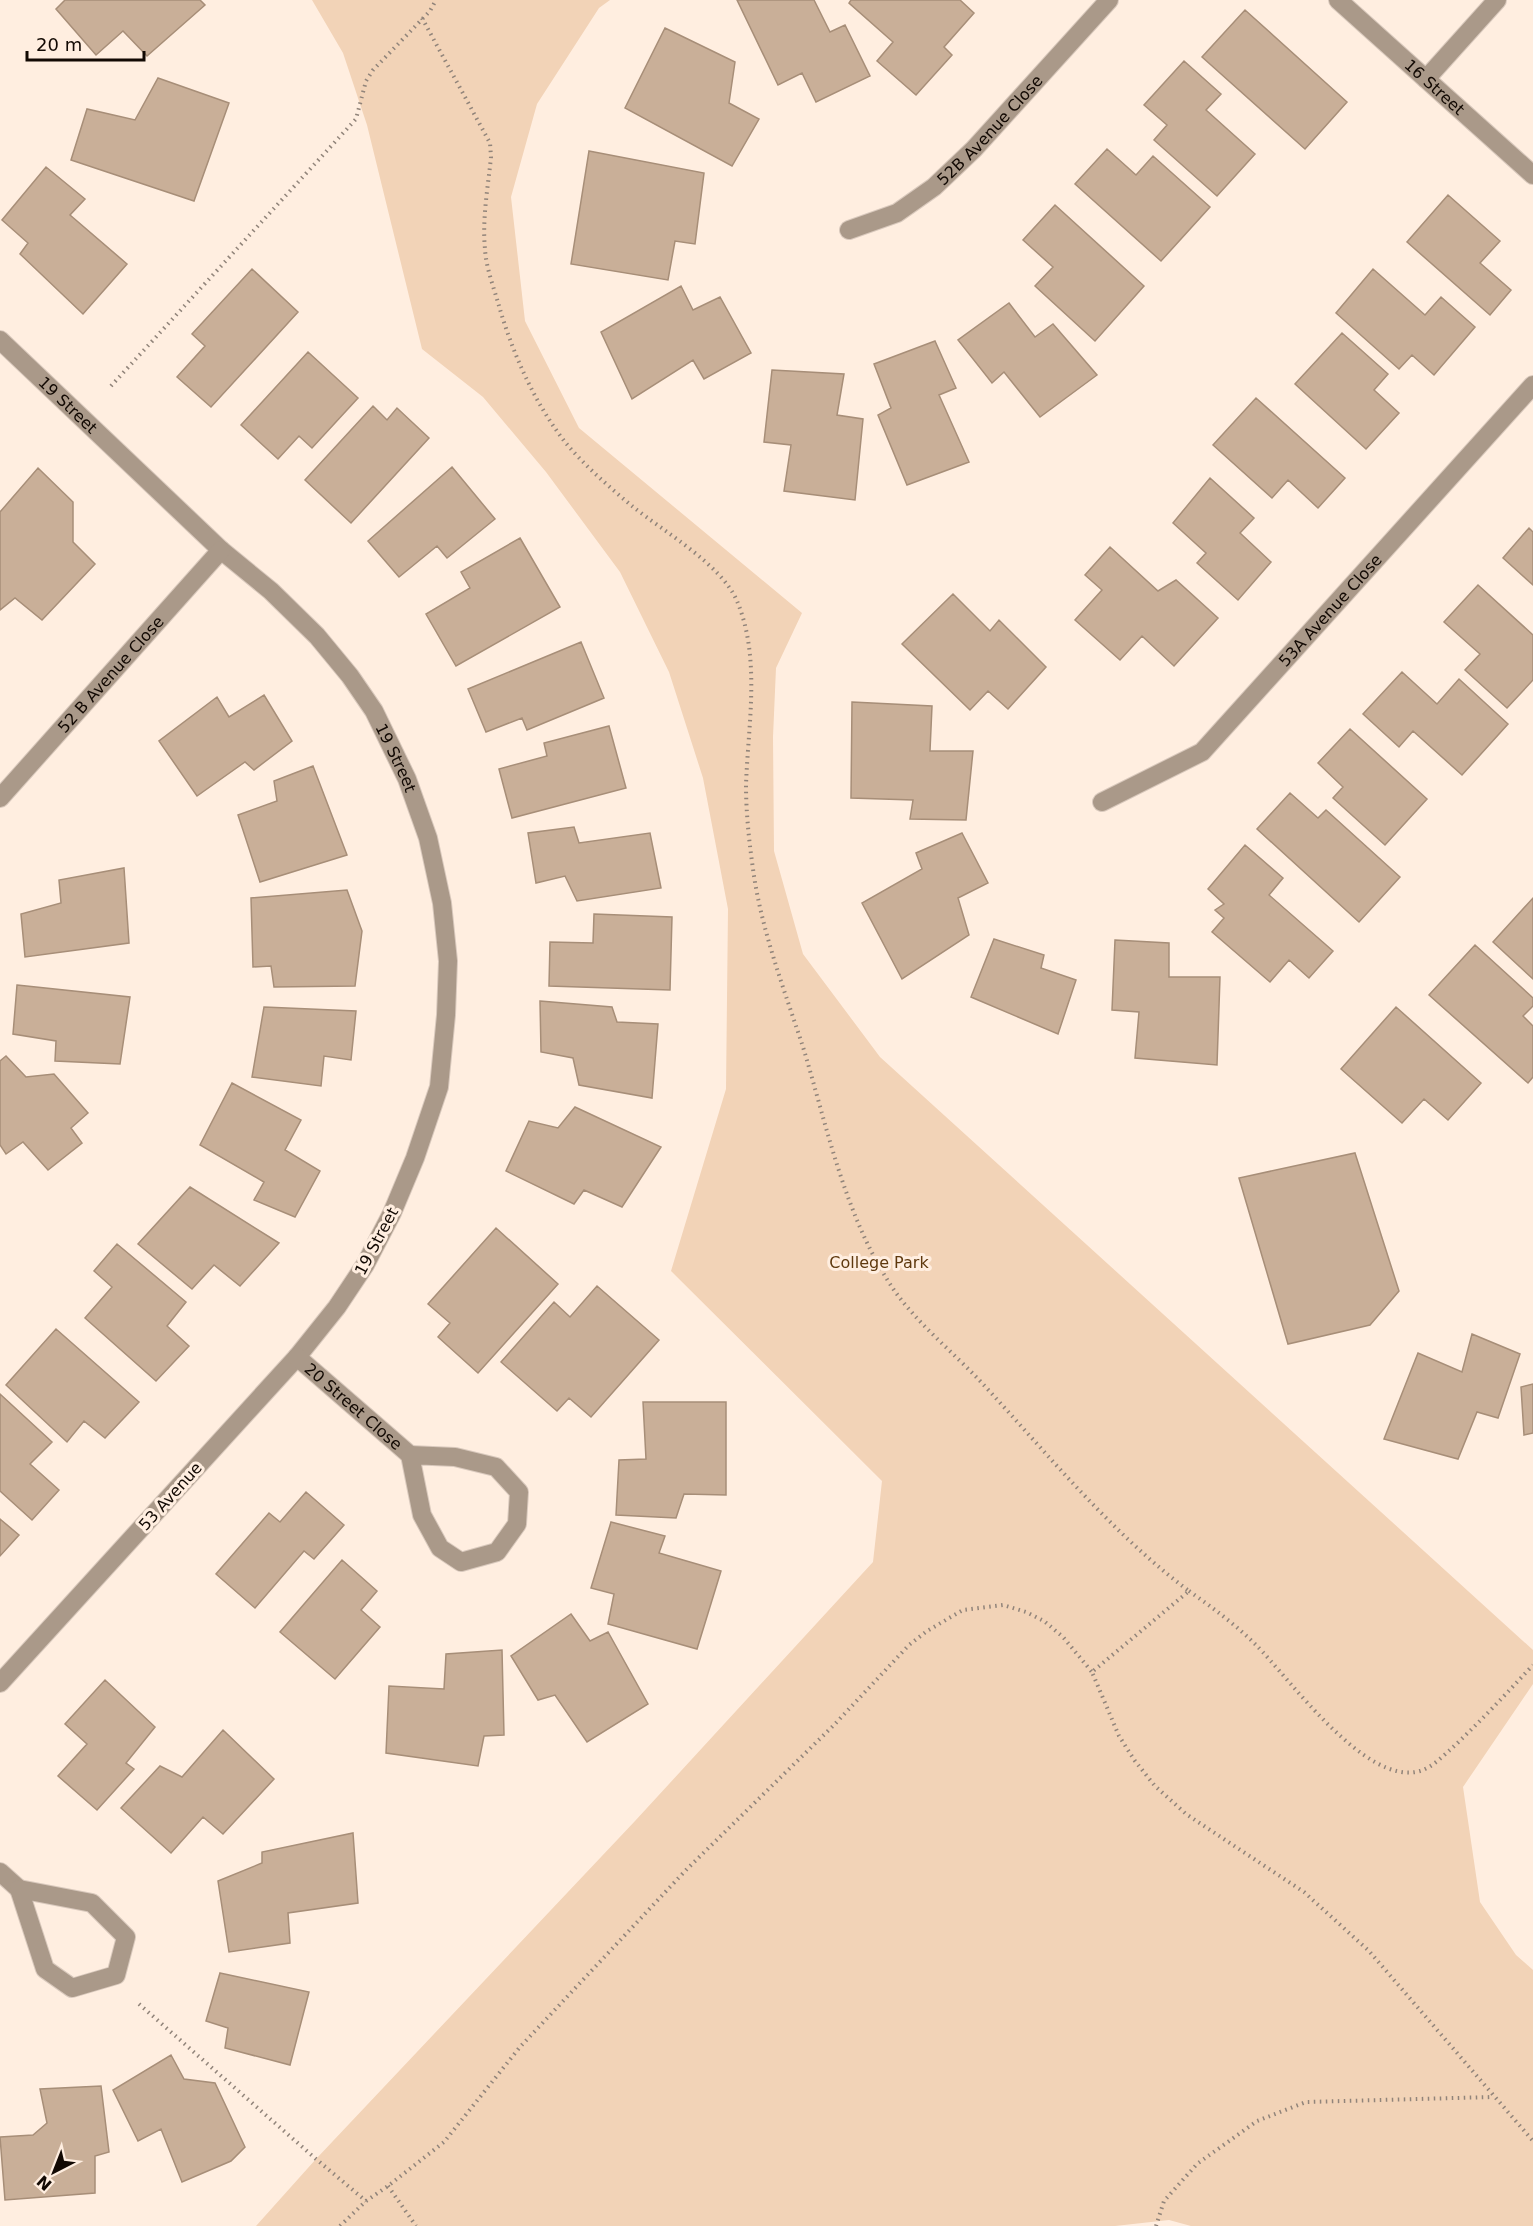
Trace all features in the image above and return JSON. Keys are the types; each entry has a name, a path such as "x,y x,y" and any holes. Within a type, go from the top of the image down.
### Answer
{"street":[{"name":"52B Avenue Close","path":"849,230 897,213 934,188 974,149 1109,0"},
{"name":"16 Street","path":"1338,0 1533,176"},
{"path":"1426,79 1497,0"},
{"name":"19 Street","path":"0,340 221,550 271,591 317,636 350,676 374,711 407,779 428,838 442,903 448,961 446,1015 439,1087 415,1158 392,1213 366,1265 337,1307"},
{"name":"53A Avenue Close","path":"1102,802 1202,752 1533,385"},
{"name":"52 B Avenue Close","path":"0,798 221,550"},
{"name":"53 Avenue","path":"0,1683 297,1357 337,1307"},
{"name":"20 Street Close","path":"297,1357 410,1455 422,1515 440,1548 461,1562 497,1552 517,1524 519,1492 496,1467 456,1457 410,1455"},
{"path":"0,1872 18,1889 45,1969 72,1988 116,1975 126,1937 92,1903 18,1889"}],"path":[{"path":"111,386 356,119 366,81 430,11 436,0"},
{"path":"422,18 490,143 484,251 503,320 516,356 535,394 567,444 630,505 715,571 735,595 744,618 750,644 751,670 746,791 749,839 758,904 847,1193 878,1263 892,1287 910,1310 980,1381 1126,1538 1160,1569 1224,1616 1256,1645 1329,1726 1374,1762 1396,1771 1421,1772 1479,1723 1533,1665"},
{"path":"1092,1672 1189,1591"},
{"path":"340,2226 366,2200 388,2186 444,2142 520,2047 686,1870 834,1725 909,1645 927,1631 963,1610 1003,1605 1026,1612 1044,1621 1063,1637 1092,1672 1119,1736 1135,1761 1155,1785 1186,1814 1304,1892 1369,1951 1533,2141"},
{"path":"139,2004 366,2200"},
{"path":"1156,2226 1164,2202 1197,2164 1257,2121 1306,2102 1494,2097"},
{"path":"388,2186 416,2226"}],"green space":[{"name":"College Park","path":"312,0 610,0 599,8 537,104 511,197 525,321 579,428 802,613 776,668 773,737 774,851 803,954 880,1057 1533,1650 1533,1684 1463,1787 1480,1902 1516,1955 1533,1970 1533,2226 1191,2226 1169,2220 1115,2226 256,2226 316,2159 635,1821 873,1562 882,1481 671,1271 726,1089 728,909 703,778 669,672 620,572 546,472 483,397 422,349 367,125 343,53"}],"building":[{"path":"65,0 200,0 205,5 147,56 123,31 96,55 56,9"},
{"path":"737,0 814,0 830,32 845,25 870,76 816,102 802,73 778,85"},
{"path":"851,0 960,0 974,13 944,47 952,55 916,95 877,61 893,42 849,3"},
{"path":"1245,10 1347,102 1305,149 1202,57"},
{"path":"665,28 735,62 729,103 759,119 732,166 625,108"},
{"path":"1184,61 1221,94 1206,110 1255,154 1217,196 1154,140 1167,125 1144,105"},
{"path":"158,78 229,103 194,201 71,160 87,109 135,120"},
{"path":"1107,149 1136,175 1153,156 1210,207 1161,261 1075,184"},
{"path":"589,151 704,173 695,244 675,241 668,280 571,264"},
{"path":"46,167 85,199 70,215 127,264 83,314 20,254 28,243 2,220"},
{"path":"1448,195 1500,241 1480,263 1511,290 1490,315 1407,242"},
{"path":"1055,205 1144,286 1095,341 1035,286 1053,267 1023,240"},
{"path":"252,269 298,312 211,407 177,377 205,346 192,334"},
{"path":"1373,269 1425,315 1441,297 1475,327 1434,375 1412,355 1399,369 1336,313"},
{"path":"681,286 693,310 720,297 751,353 704,379 693,360 632,399 601,332"},
{"path":"1009,303 1035,337 1053,324 1097,375 1040,417 1004,372 992,383 958,340"},
{"path":"1342,333 1388,374 1374,390 1399,413 1366,449 1295,384"},
{"path":"935,341 956,388 939,395 969,462 907,485 878,415 891,408 874,364"},
{"path":"308,352 358,398 312,448 299,436 278,459 241,425"},
{"path":"772,370 844,374 837,415 863,419 855,500 784,491 791,445 764,442"},
{"path":"1256,398 1345,478 1318,508 1288,480 1272,498 1213,445"},
{"path":"373,406 387,420 397,408 429,438 351,523 305,480"},
{"path":"452,467 495,519 447,558 437,546 399,577 368,541"},
{"path":"38,468 73,502 73,542 95,564 42,620 15,598 0,610 0,512"},
{"path":"1210,478 1254,518 1240,533 1271,562 1238,600 1197,563 1206,553 1173,523"},
{"path":"1529,528 1533,532 1533,585 1503,558"},
{"path":"520,538 560,607 456,666 426,614 470,588 461,572"},
{"path":"1110,547 1158,591 1176,580 1218,618 1174,666 1142,636 1120,660 1075,620 1102,590 1085,575"},
{"path":"1478,585 1533,635 1533,680 1507,708 1465,670 1480,654 1444,622"},
{"path":"953,594 990,631 999,620 1046,667 1008,709 988,691 970,710 902,644"},
{"path":"581,642 604,698 527,730 522,718 486,732 468,689"},
{"path":"1402,672 1437,704 1459,679 1508,724 1462,775 1413,731 1399,747 1363,714"},
{"path":"264,695 292,741 254,770 245,762 197,796 159,741 217,697 229,717"},
{"path":"852,702 932,706 930,751 973,751 966,820 910,819 913,800 851,798"},
{"path":"609,726 626,788 512,818 499,769 547,756 544,743"},
{"path":"1350,729 1427,799 1385,845 1333,798 1343,787 1318,763"},
{"path":"313,766 347,855 260,882 238,815 277,801 274,781"},
{"path":"1290,793 1318,818 1326,810 1400,877 1359,922 1257,829"},
{"path":"574,827 579,843 650,833 661,888 577,901 565,876 536,883 528,833"},
{"path":"962,833 988,883 958,898 969,935 902,979 862,903 922,869 916,853"},
{"path":"1245,845 1283,878 1269,895 1333,951 1309,978 1289,960 1270,982 1212,932 1224,918 1215,910 1224,904 1208,889"},
{"path":"124,868 129,943 25,957 21,914 61,903 59,880"},
{"path":"347,890 362,931 355,986 274,987 271,966 253,967 251,898"},
{"path":"1533,898 1533,979 1493,942"},
{"path":"594,914 672,917 670,990 549,986 550,942 593,943"},
{"path":"994,939 1044,955 1041,968 1076,980 1058,1034 971,997"},
{"path":"1115,940 1169,943 1169,977 1220,977 1217,1065 1135,1058 1139,1012 1112,1010"},
{"path":"1475,945 1533,998 1533,1006 1523,1016 1533,1026 1533,1077 1528,1083 1429,995"},
{"path":"17,985 130,997 120,1064 55,1061 56,1041 13,1034"},
{"path":"540,1001 612,1007 617,1022 658,1024 652,1098 579,1085 573,1058 541,1052"},
{"path":"264,1007 356,1011 351,1060 324,1056 321,1086 252,1077"},
{"path":"1396,1007 1481,1083 1448,1120 1424,1099 1402,1123 1341,1069"},
{"path":"6,1056 26,1077 54,1074 88,1113 71,1128 82,1143 48,1170 23,1142 6,1154 0,1145 0,1061"},
{"path":"232,1083 301,1120 285,1150 320,1171 295,1217 254,1200 264,1182 200,1145"},
{"path":"575,1107 661,1147 622,1207 584,1190 574,1204 506,1171 529,1121 558,1128"},
{"path":"1355,1153 1399,1291 1370,1325 1288,1344 1239,1178"},
{"path":"190,1187 279,1243 240,1286 214,1265 192,1289 138,1244"},
{"path":"496,1228 558,1284 478,1373 438,1337 450,1323 428,1304"},
{"path":"117,1244 186,1302 167,1326 189,1346 156,1381 85,1318 112,1287 94,1271"},
{"path":"597,1286 659,1340 591,1417 569,1398 557,1411 501,1362 554,1302 570,1317"},
{"path":"56,1329 139,1402 105,1438 84,1421 67,1442 6,1385"},
{"path":"1472,1334 1520,1354 1498,1418 1477,1412 1458,1459 1384,1439 1418,1353 1462,1372"},
{"path":"1533,1384 1533,1433 1524,1435 1521,1387"},
{"path":"0,1394 52,1442 30,1464 59,1490 32,1520 0,1491"},
{"path":"643,1402 726,1402 726,1495 684,1494 676,1518 616,1515 619,1460 646,1459"},
{"path":"306,1492 344,1525 314,1559 304,1551 255,1608 216,1574 269,1513 280,1522"},
{"path":"0,1519 19,1535 0,1556"},
{"path":"611,1522 665,1536 659,1553 721,1571 697,1649 608,1624 614,1594 591,1588"},
{"path":"342,1560 377,1591 361,1610 380,1627 335,1679 280,1632"},
{"path":"571,1614 590,1641 608,1632 648,1704 587,1742 555,1695 538,1700 511,1656"},
{"path":"502,1650 504,1735 484,1736 478,1766 386,1753 389,1686 444,1689 446,1654"},
{"path":"105,1680 155,1727 126,1763 134,1769 97,1810 58,1776 87,1744 65,1724"},
{"path":"223,1730 274,1779 223,1834 203,1817 171,1853 121,1808 160,1766 182,1777"},
{"path":"353,1833 358,1903 288,1913 290,1943 229,1952 218,1881 262,1863 262,1852"},
{"path":"220,1973 309,1992 290,2065 225,2048 228,2028 206,2021"},
{"path":"171,2055 184,2079 215,2083 245,2147 231,2161 182,2182 161,2129 138,2141 113,2090"},
{"path":"101,2086 109,2152 95,2156 95,2193 5,2200 0,2137 33,2135 47,2123 40,2089"}]}
